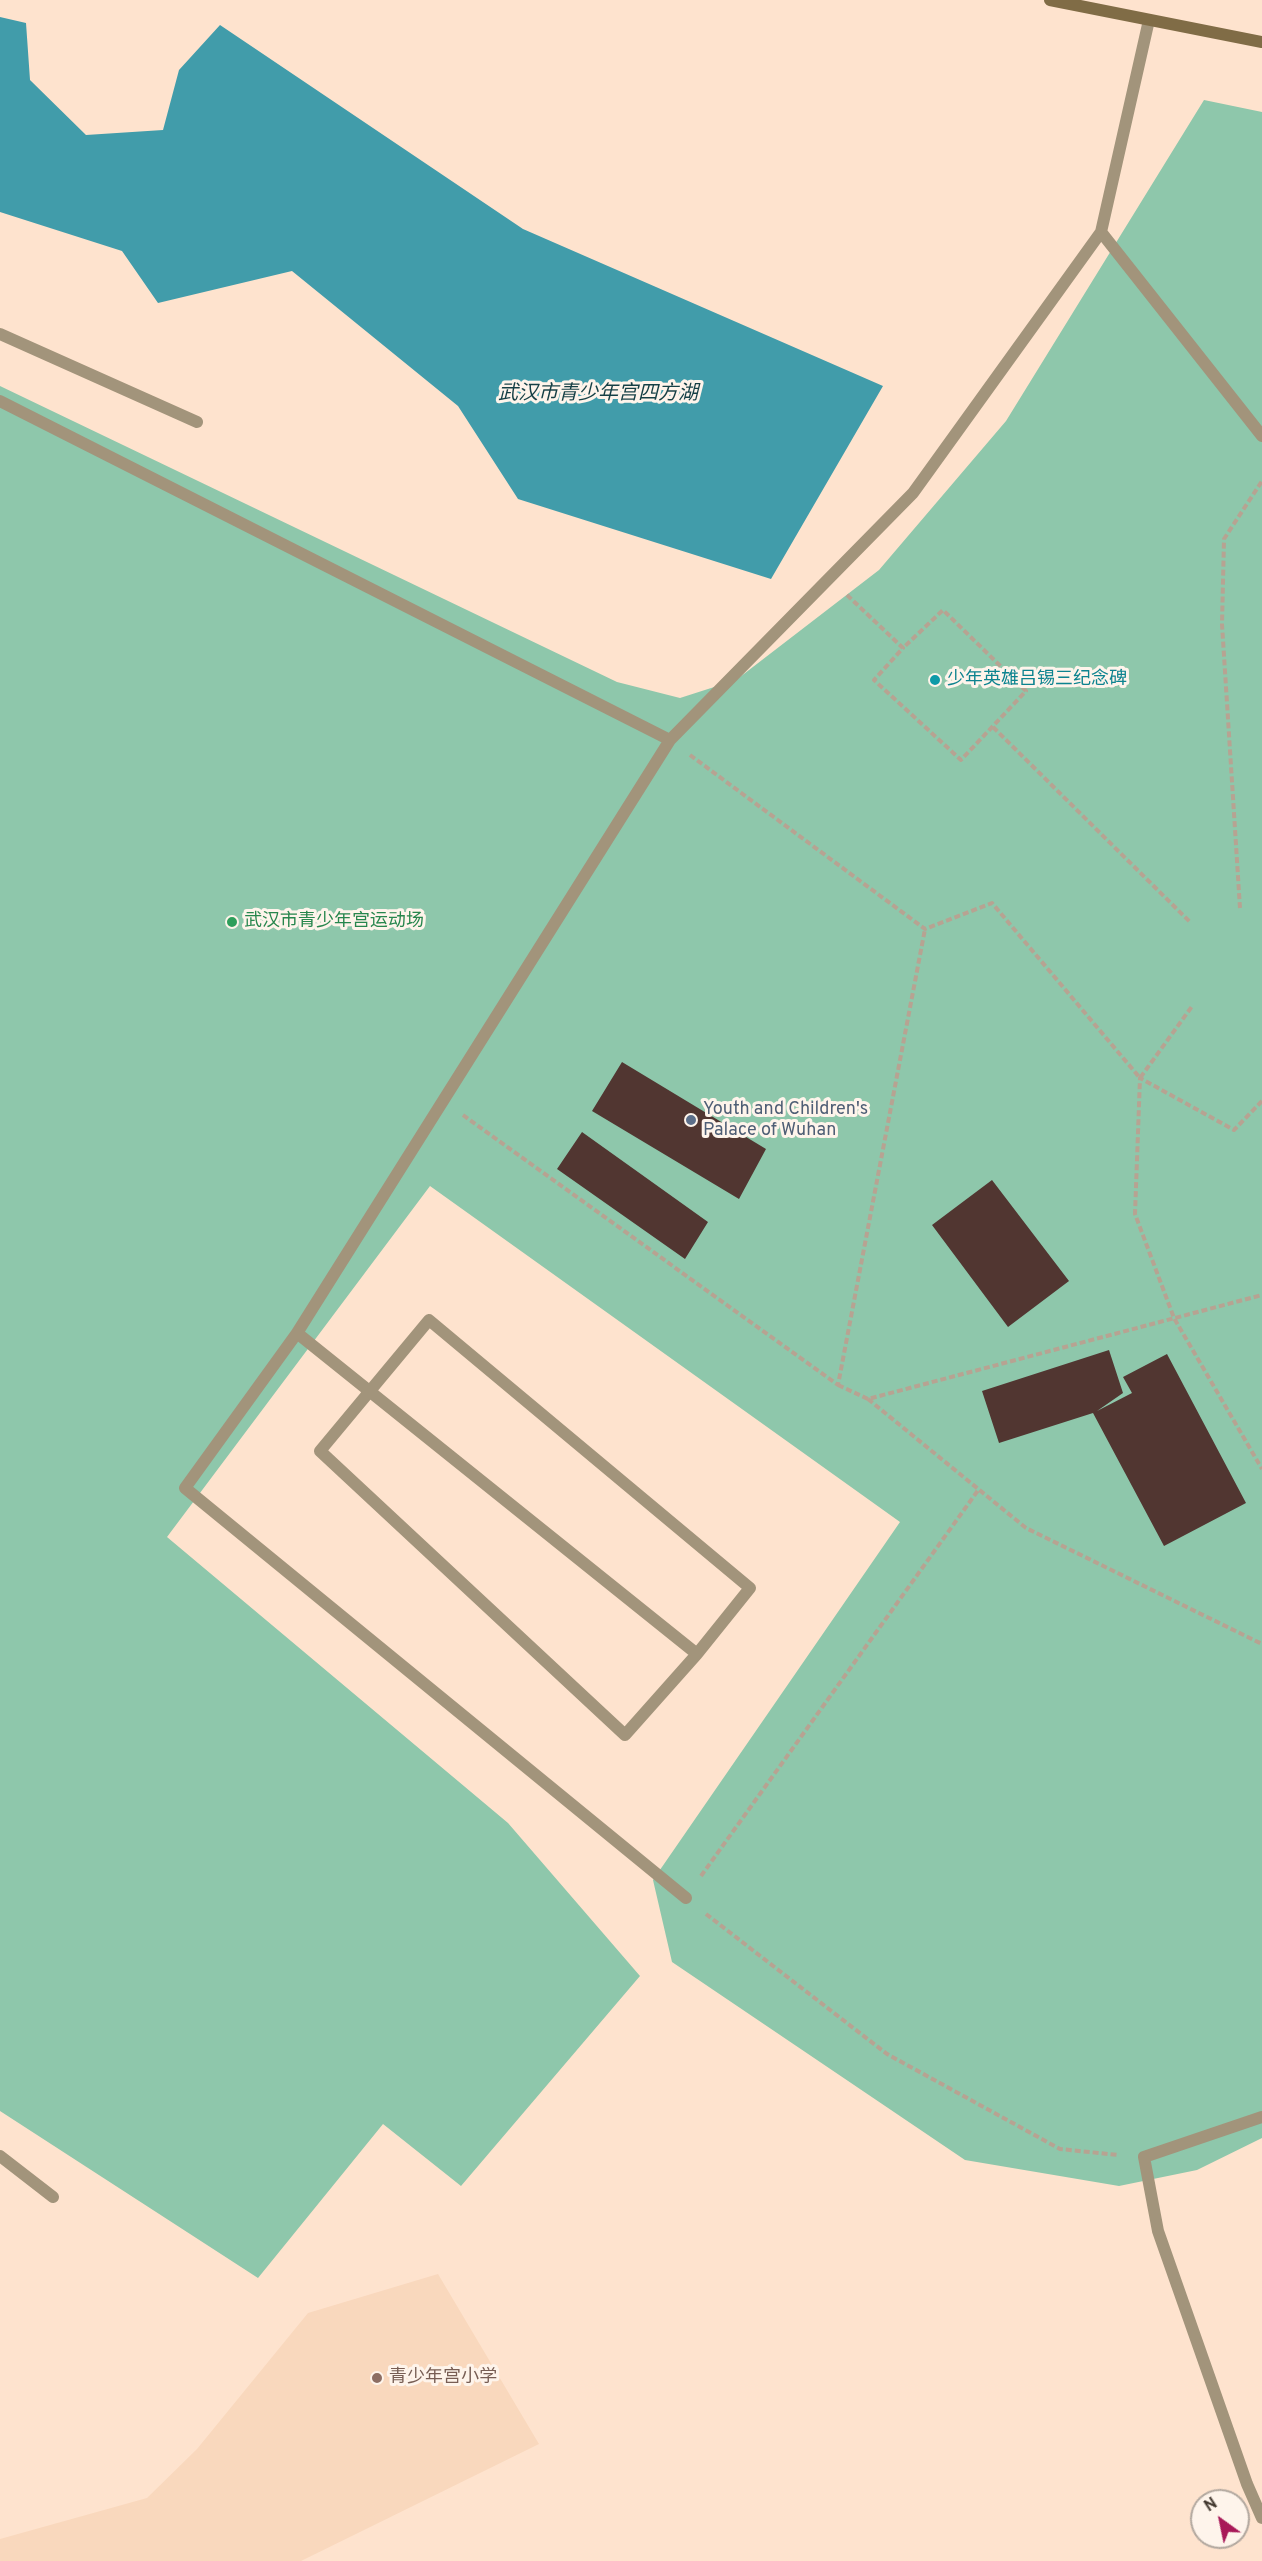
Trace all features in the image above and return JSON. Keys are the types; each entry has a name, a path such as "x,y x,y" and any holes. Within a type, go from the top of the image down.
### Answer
{"main road":[{"path":"1050,0 1262,42"}],"street":[{"path":"686,1898 185,1488 297,1333 670,740 913,493 1101,232 1149,20"},
{"path":"1101,232 1262,436"},
{"path":"0,334 197,422"},
{"path":"0,400 670,740"},
{"path":"429,1320 750,1588 698,1654 625,1736 320,1451 429,1320"},
{"path":"297,1333 698,1654"},
{"path":"1262,2117 1144,2157 1158,2231 1247,2484 1262,2518"},
{"path":"0,2156 52,2197"}],"path":[{"path":"1240,908 1221,624 1224,539 1262,482"},
{"path":"829,578 903,648"},
{"path":"943,610 1026,691 961,760 874,680 903,648 943,610"},
{"path":"993,727 1190,922"},
{"path":"670,740 925,929"},
{"path":"925,929 992,903 1140,1078 1234,1130 1262,1101"},
{"path":"838,1385 925,929"},
{"path":"1193,1005 1140,1078 1135,1214 1174,1318 1262,1469"},
{"path":"443,1101 838,1385 868,1399 1026,1528 1262,1644"},
{"path":"868,1399 1262,1295"},
{"path":"979,1490 686,1898 887,2054 1060,2149 1144,2157"}],"shaded area":[{"name":"青少年宫小学","path":"438,2274 539,2444 301,2561 0,2561 0,2539 147,2498 197,2449 308,2313"}],"green space":[{"path":"1204,100 1262,112 1262,2138 1197,2170 1119,2186 965,2160 672,1962 653,1880 900,1522 430,1186 167,1537 508,1823 640,1976 461,2186 383,2124 258,2278 0,2111 0,386 617,682 680,698 736,680 879,570 1006,421"}],"water":[{"name":"武汉市青少年宫四方湖","path":"0,17 26,23 30,80 86,135 163,130 179,70 220,25 523,229 883,386 771,579 518,499 458,406 292,271 158,303 122,251 0,212"}],"building":[{"path":"622,1062 766,1149 739,1199 592,1111"},
{"path":"582,1132 708,1222 685,1259 557,1169"},
{"path":"992,1180 1069,1281 1008,1327 932,1225"},
{"path":"1109,1350 1123,1393 1097,1411 1132,1393 1123,1377 1167,1354 1246,1503 1164,1546 1093,1413 999,1443 982,1391"}],"place":[{"name":"少年英雄吕锡三纪念碑","path":"935,680"},
{"name":"武汉市青少年宫运动场","path":"232,922"},
{"name":"Youth and Children's Palace of Wuhan","path":"691,1120"},
{"name":"青少年宫小学","path":"377,2378"}]}
